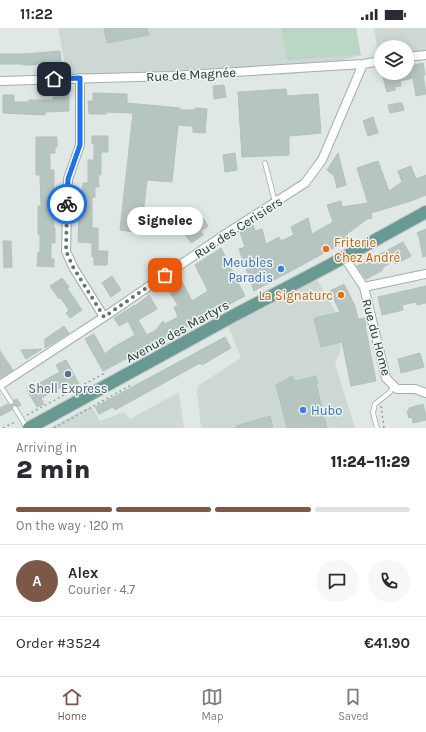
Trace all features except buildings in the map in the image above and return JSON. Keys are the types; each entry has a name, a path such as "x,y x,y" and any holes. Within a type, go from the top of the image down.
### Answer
{"main road":[{"name":"Avenue des Martyrs","path":"28,428 426,212"}],"street":[{"path":"414,57 426,55"},
{"name":"Rue de Magnée","path":"0,81 171,76 374,63"},
{"name":"Rue des Cerisiers","path":"0,385 304,183 322,160 363,64"},
{"path":"80,78 80,145 68,179 66,251 73,267 104,317"},
{"name":"Rue du Home","path":"342,258 364,287 386,378 397,389 415,389 426,393"},
{"path":"364,287 426,274"}],"lane":[{"path":"265,163 275,202"},
{"path":"0,385 11,402"},
{"path":"377,428 373,413 375,404 390,392 394,386"},
{"path":"15,408 28,428"}],"path":[{"path":"381,400 384,428"}],"shaded area":[{"path":"58,28 355,28 361,55 295,74 68,81"},
{"path":"374,28 426,28 426,53 414,54 414,40 376,40"},
{"path":"316,278 335,311 341,349 335,364 355,428 201,428 197,391 199,385 241,358 228,326"},
{"path":"179,392 184,428 49,428 91,406 100,421 124,412 130,419"}],"green space":[{"path":"281,28 356,28 361,55 287,60"}],"way so far":[{"path":"67,204 66,251 73,267 104,317 165,275"}],"place":[{"name":"Friterie Chez André","path":"326,249"},
{"name":"Meubles Paradis","path":"281,269"},
{"name":"Signelec","path":"165,275"},
{"name":"La Signaturc","path":"341,295"},
{"name":"Shell Express","path":"68,374"},
{"name":"Hubo","path":"303,410"}],"route":[{"path":"54,79 80,78 80,145 68,179 67,204"}]}
